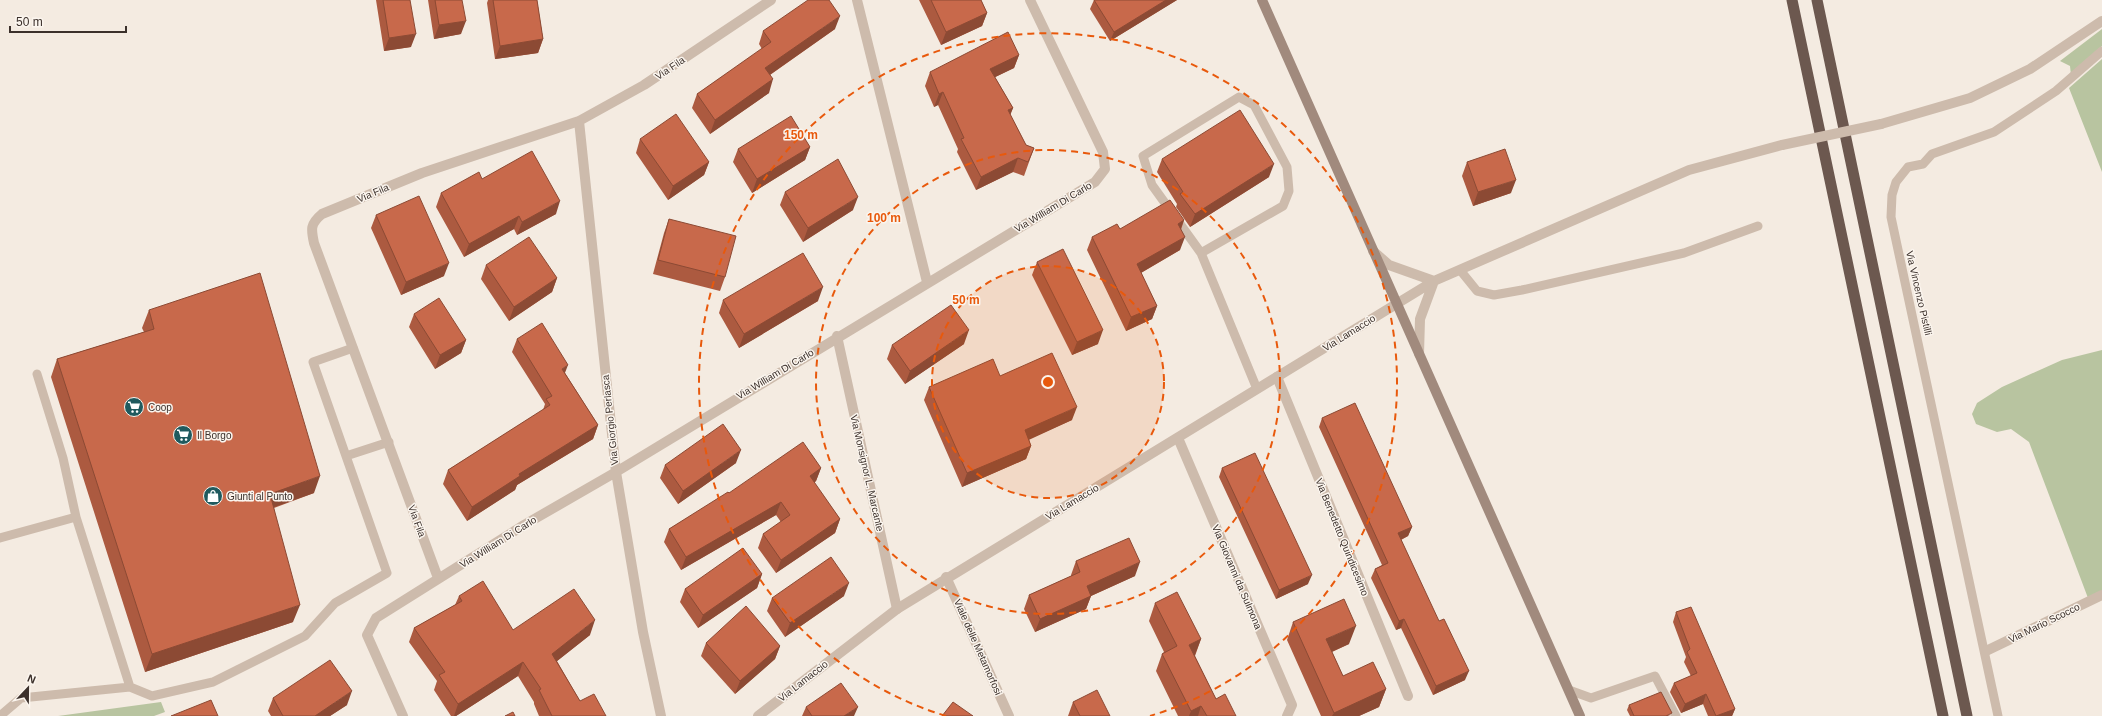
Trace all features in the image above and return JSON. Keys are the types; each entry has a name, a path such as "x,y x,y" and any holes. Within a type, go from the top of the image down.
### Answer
{"highway":[{"path":"1792,0 1943,716"},
{"path":"1817,0 1967,716"}],"main road":[{"path":"1262,0 1580,716"}],"street":[{"name":"Via Fila","path":"438,578 389,442 314,243 312,231 314,221 322,214 422,173 579,121 644,85 770,0"},
{"path":"857,0 927,282"},
{"name":"Via William Di Carlo","path":"403,716 368,635 376,618 438,578 616,472 837,336 1095,182 1106,169 1103,152 1030,0"},
{"name":"Via Lamaccio","path":"758,716 897,609 946,577 1178,438 1434,281 1689,170 1782,145 1880,124 1970,98 2030,69 2102,21"},
{"name":"Via Giorgio Perlasca","path":"579,121 616,472 643,632 661,716"},
{"path":"1373,251 1389,265 1434,281 1420,319 1420,354"},
{"name":"Via Monsignor L. Marcante","path":"837,336 897,609"},
{"name":"Via Benedetto Quindicesimo","path":"1277,377 1408,696"},
{"name":"Via Giovanni da Sulmona","path":"1178,438 1292,704 1287,716"},
{"name":"Viale delle Metamorfosi","path":"946,577 1009,716"},
{"name":"Via Mario Scocco","path":"1986,651 2102,595"}],"lane":[{"name":"Via Vincenzo Pistilli","path":"1998,716 1986,651 1891,217 1892,195 1896,182 1908,168 1923,164 1932,154 1994,132 2056,92 2102,51"},
{"path":"1201,253 1283,206 1288,191 1287,167 1254,105 1239,97 1143,156 1152,185 1201,253 1257,389"},
{"path":"1460,270 1477,291 1494,295 1684,253 1758,226"},
{"path":"0,716 21,698 130,687 152,696 213,682 305,636 335,603 387,573 313,362 353,348"},
{"path":"37,374 63,458 76,518 130,687"},
{"path":"346,456 389,442"},
{"path":"0,538 76,518"},
{"path":"1569,690 1591,698 1655,676 1676,716"}],"green space":[{"path":"2102,29 2102,46 2071,75 2070,66 2060,61"},
{"path":"2102,59 2102,172 2069,88"},
{"path":"2102,350 2102,591 2088,598 2029,442 2011,429 1997,432 1976,424 1972,414 1977,403 2002,387 2062,360"},
{"path":"161,702 165,712 154,716 58,716"}],"building":[{"path":"383,0 410,0 416,34 389,38"},
{"path":"435,0 462,0 466,21 439,25"},
{"path":"493,0 537,0 543,39 500,46"},
{"path":"808,0 829,0 840,16 765,68 773,79 715,120 697,94 771,42 763,31"},
{"path":"931,0 981,0 987,13 946,32"},
{"path":"1094,0 1166,0 1114,32"},
{"path":"1008,32 1019,55 990,69 1013,108 1008,110 1026,145 1034,148 1028,162 1018,158 981,177 961,139 964,138 943,92 939,94 930,72"},
{"path":"1240,110 1274,164 1195,214 1180,194 1183,192 1162,159"},
{"path":"676,114 709,162 673,186 640,139"},
{"path":"791,116 810,147 757,179 738,149"},
{"path":"1505,149 1516,180 1478,192 1467,162"},
{"path":"532,151 560,201 522,222 519,216 469,244 441,193 479,172 482,179"},
{"path":"838,159 858,197 808,228 785,192"},
{"path":"419,196 449,263 406,282 376,215"},
{"path":"1170,200 1184,220 1178,224 1185,237 1137,264 1157,306 1131,317 1092,237 1117,224 1120,229"},
{"path":"669,219 736,236 725,277 658,260"},
{"path":"529,237 557,278 514,307 486,265"},
{"path":"1063,249 1103,330 1077,342 1037,262"},
{"path":"803,253 823,287 744,334 723,300"},
{"name":"Il Borgo","path":"260,273 320,476 270,494 300,605 152,654 57,359 154,329 149,310"},
{"path":"439,298 466,340 440,355 414,314"},
{"path":"951,305 969,330 910,371 892,345"},
{"path":"542,323 568,365 562,369 598,425 519,474 520,476 472,507 448,470 550,405 546,399 552,396 517,339"},
{"path":"1052,353 1077,407 1025,430 1031,446 967,473 929,387 993,359 1000,376"},
{"path":"1355,403 1412,527 1398,533 1439,621 1444,619 1469,671 1436,686 1404,619 1399,621 1375,569 1388,563 1322,418"},
{"path":"723,424 741,450 683,491 665,465"},
{"path":"803,442 821,468 810,476 840,519 781,560 763,534 790,515 781,502 686,557 669,529 728,492 729,493"},
{"path":"1255,453 1312,575 1279,590 1222,468"},
{"path":"1129,538 1140,562 1087,586 1091,596 1040,619 1029,595 1080,572 1076,561"},
{"path":"743,548 762,574 703,615 685,589"},
{"path":"831,557 849,583 790,623 772,598"},
{"path":"483,581 513,630 574,589 595,620 552,654 580,701 594,694 606,716 552,716 539,690 541,689 523,662 458,704 439,675 445,672 414,628 462,601 459,596"},
{"path":"1177,592 1201,639 1189,645 1216,699 1225,694 1236,716 1207,716 1201,706 1191,711 1162,654 1177,646 1155,603"},
{"path":"1344,599 1356,626 1326,639 1343,676 1373,662 1386,689 1334,713 1293,622"},
{"path":"746,606 780,646 740,681 706,643"},
{"path":"1691,607 1735,709 1716,716 1706,694 1685,704 1674,683 1697,673 1687,652 1690,649 1676,612"},
{"path":"330,660 352,691 315,716 283,716 273,698"},
{"path":"841,683 858,707 844,716 812,716 806,707"},
{"path":"1097,690 1110,716 1080,716 1073,702"},
{"path":"1661,692 1672,713 1666,716 1634,716 1629,705"},
{"path":"211,700 218,716 171,716"},
{"path":"953,702 973,716 942,716"},
{"path":"513,712 515,716 505,716"}],"place":[{"name":"Coop","path":"134,407"},
{"name":"Il Borgo","path":"183,435"},
{"name":"Giunti al Punto","path":"213,496"}]}
